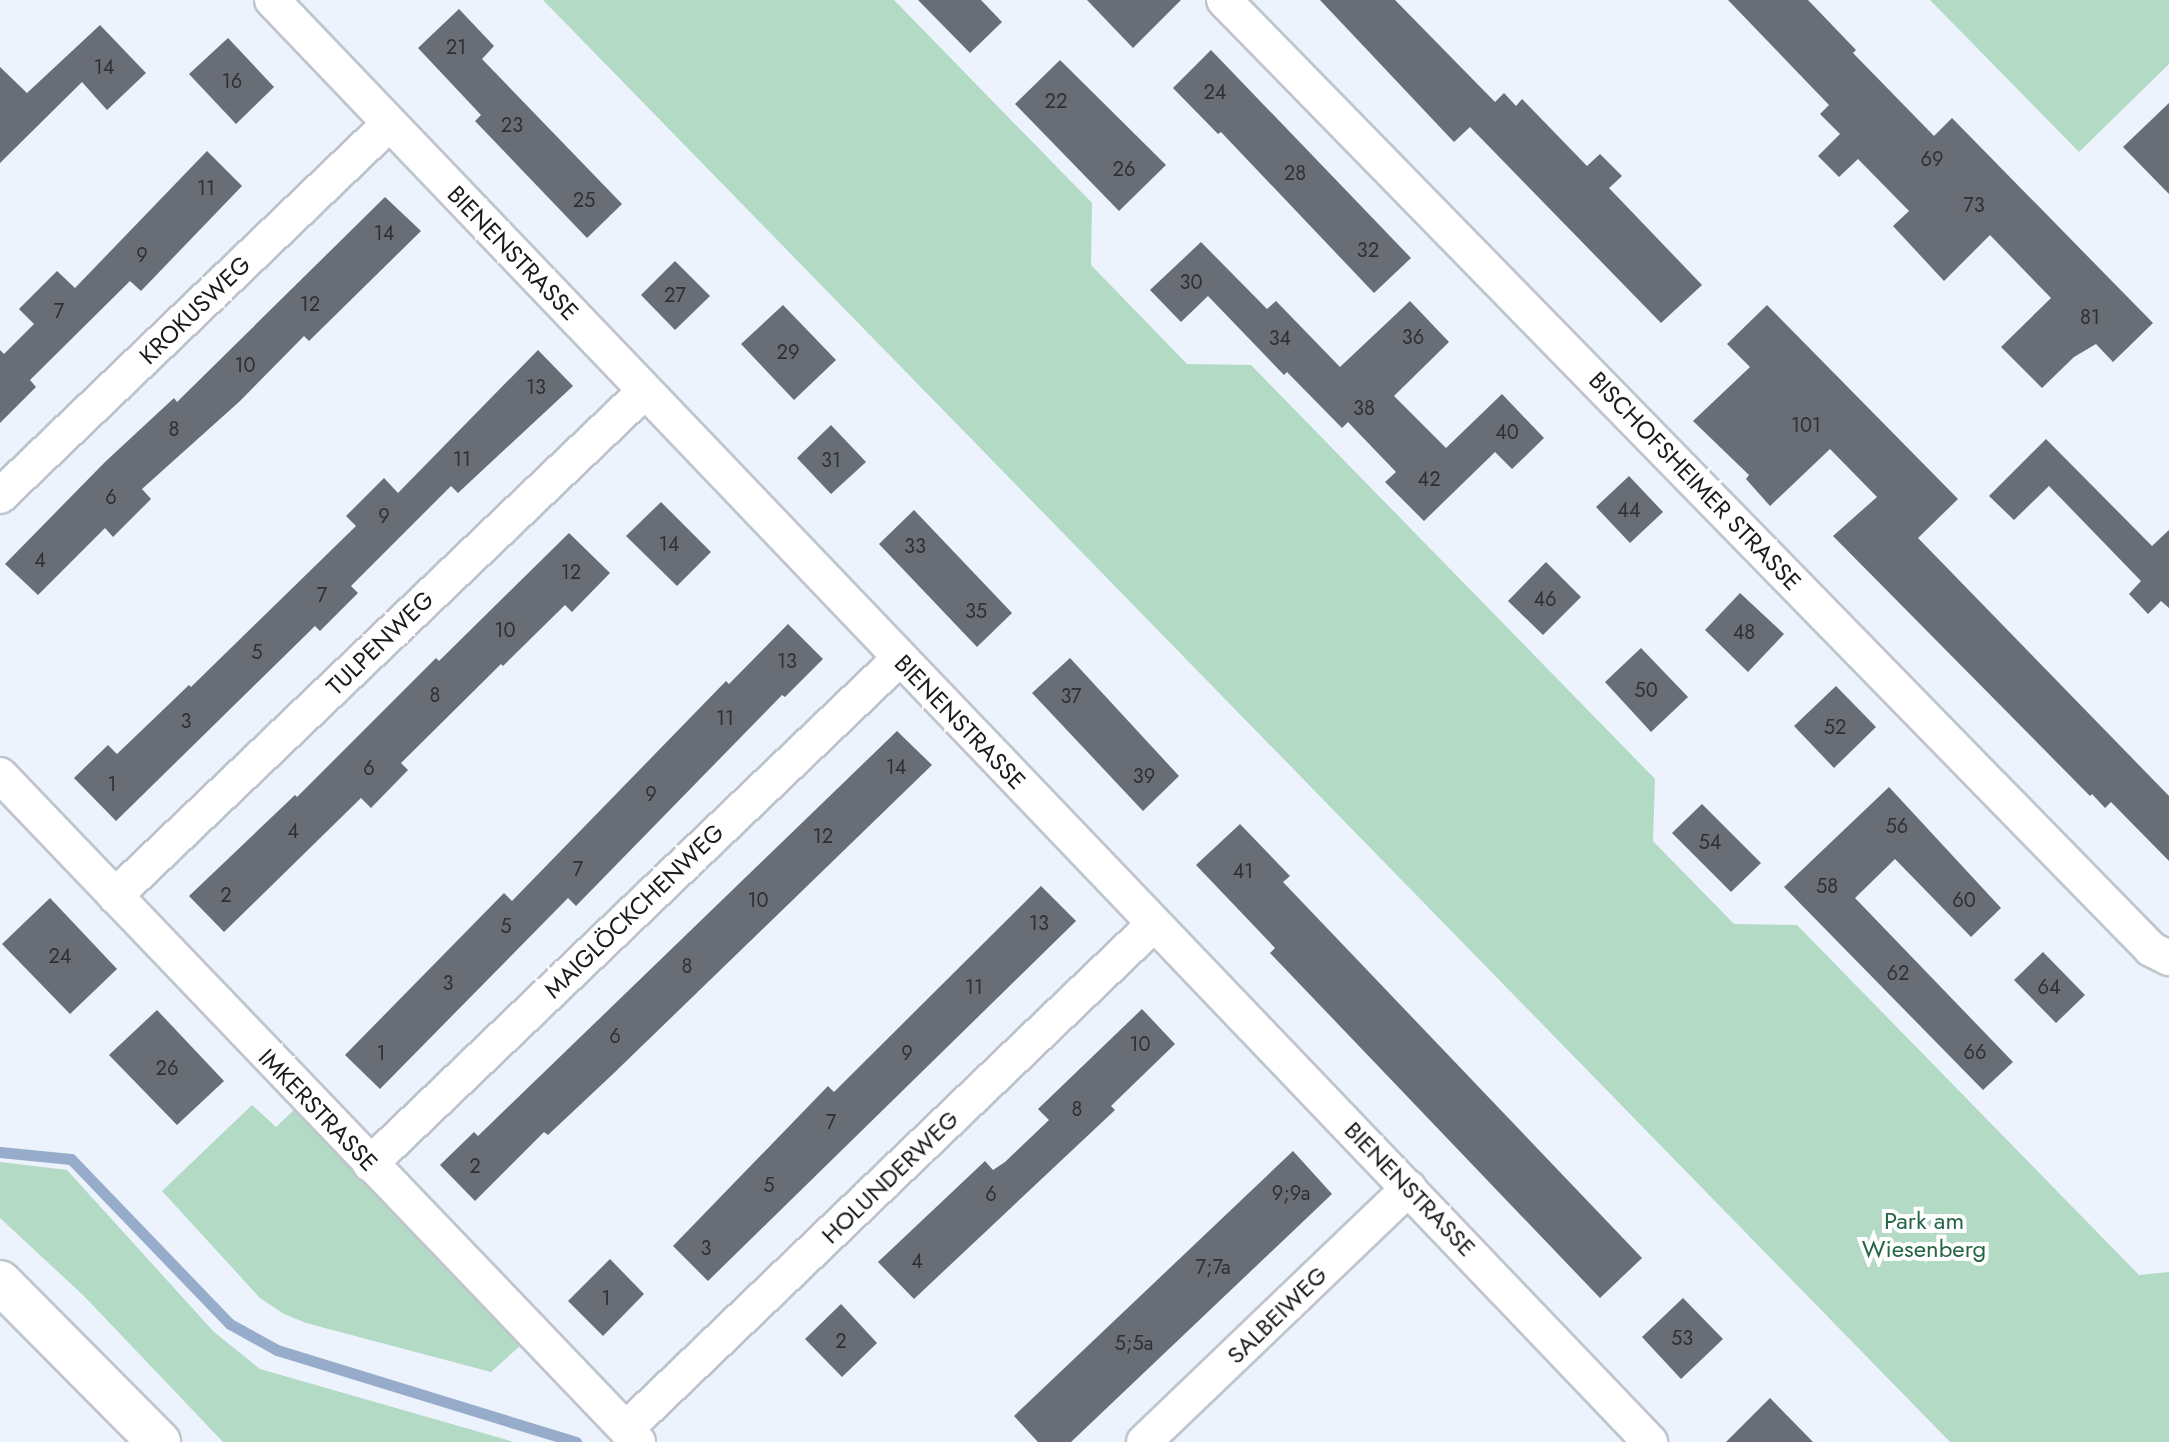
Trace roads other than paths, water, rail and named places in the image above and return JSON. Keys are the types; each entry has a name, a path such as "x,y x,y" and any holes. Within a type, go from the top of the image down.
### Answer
{"street":[{"name":"BIENENSTRASSE","path":"272,0 1650,1442"},
{"name":"BISCHOFSHEIMER STRASSE","path":"1224,0 2151,949 2169,958"},
{"name":"KROKUSWEG","path":"0,496 389,124"},
{"name":"TULPENWEG","path":"115,896 645,391"},
{"name":"MAIGLÖCKCHENWEG","path":"370,1164 899,659"},
{"name":"IMKERSTRASSE","path":"0,775 632,1435"},
{"name":"HOLUNDERWEG","path":"632,1435 1154,924"},
{"name":"SALBEIWEG","path":"1144,1442 1409,1188"},
{"path":"0,1282 159,1442"}],"waterway":[{"path":"0,1152 71,1159 230,1324 277,1350 576,1442"}],"park label":[{"name":"Park am Wiesenberg","path":"1924,1235"}]}
